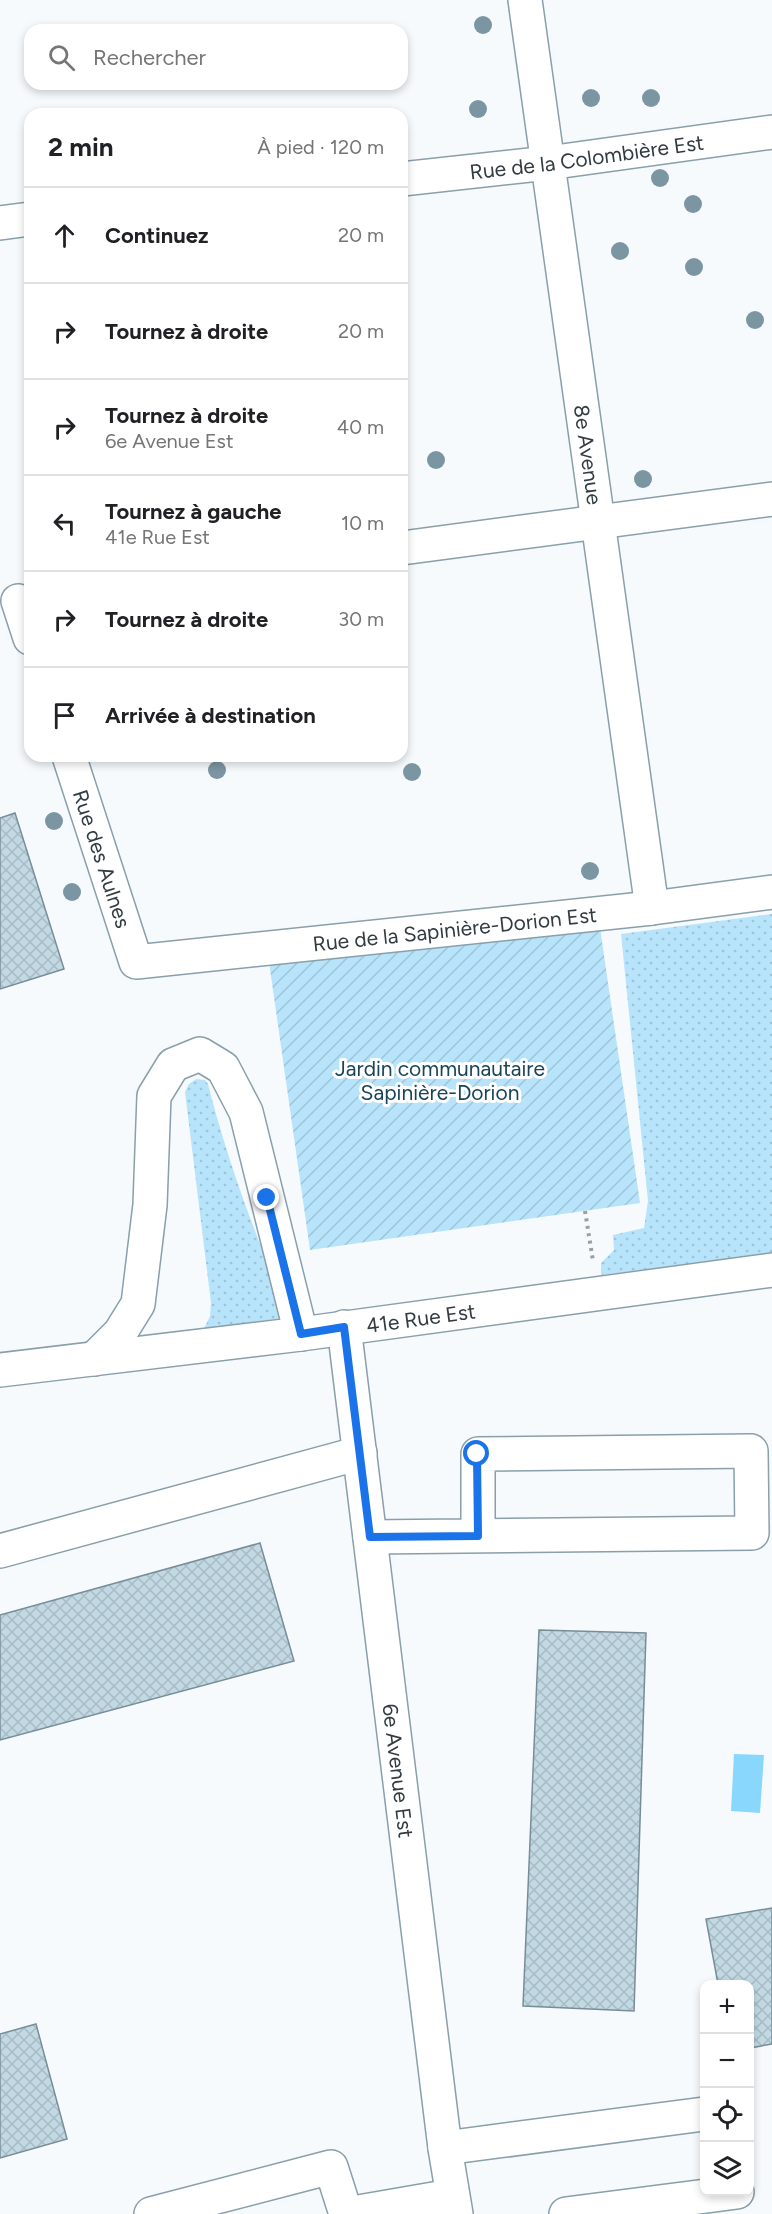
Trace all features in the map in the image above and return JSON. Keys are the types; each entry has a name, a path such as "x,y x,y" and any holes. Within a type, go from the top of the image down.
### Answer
{"street":[{"name":"8e Avenue","path":"525,0 652,908"},
{"name":"Rue de la Colombière Est","path":"408,178 548,163 772,132"},
{"path":"0,222 24,220"},
{"path":"408,547 772,499"},
{"path":"16,602 24,623"},
{"name":"Rue des Aulnes","path":"71,762 136,962"},
{"name":"Rue de la Sapinière-Dorion Est","path":"136,962 652,908 772,892"},
{"path":"94,1359 120,1333 138,1304 150,1205 154,1096 173,1065 200,1054 223,1068 246,1112 301,1334"},
{"name":"41e Rue Est","path":"0,1370 301,1334 772,1270"},
{"name":"6e Avenue Est","path":"344,1327 453,2205"},
{"path":"370,1537 478,1536 752,1533 751,1451 477,1454 478,1536"},
{"path":"0,1551 360,1453"},
{"path":"445,2148 700,2115"},
{"path":"151,2214 331,2166 346,2214 453,2205"},
{"path":"566,2214 706,2196"}],"path":[{"path":"585,1211 597,1294"}],"green space":[{"name":"Jardin communautaire Sapinière-Dorion","path":"598,914 640,1203 310,1250 267,948"},
{"path":"772,914 772,1253 601,1275 601,1263 614,1250 613,1235 644,1228 648,1201 621,934"},
{"path":"196,1079 205,1080 208,1084 244,1202 289,1317 204,1329 210,1316 211,1303 185,1092 189,1084"}],"shaded area":[{"path":"734,1754 764,1755 760,1813 731,1811"}],"building":[{"path":"15,813 64,969 0,989 0,818"},
{"path":"260,1543 294,1661 0,1740 0,1615"},
{"path":"539,1630 646,1633 634,2011 523,2006"},
{"path":"772,1908 772,2044 754,2047 754,1980 717,1980 706,1919"},
{"path":"36,2024 67,2139 0,2158 0,2034"}],"route":[{"path":"267,1198 301,1334 344,1327 370,1537 478,1536 477,1454"}]}
